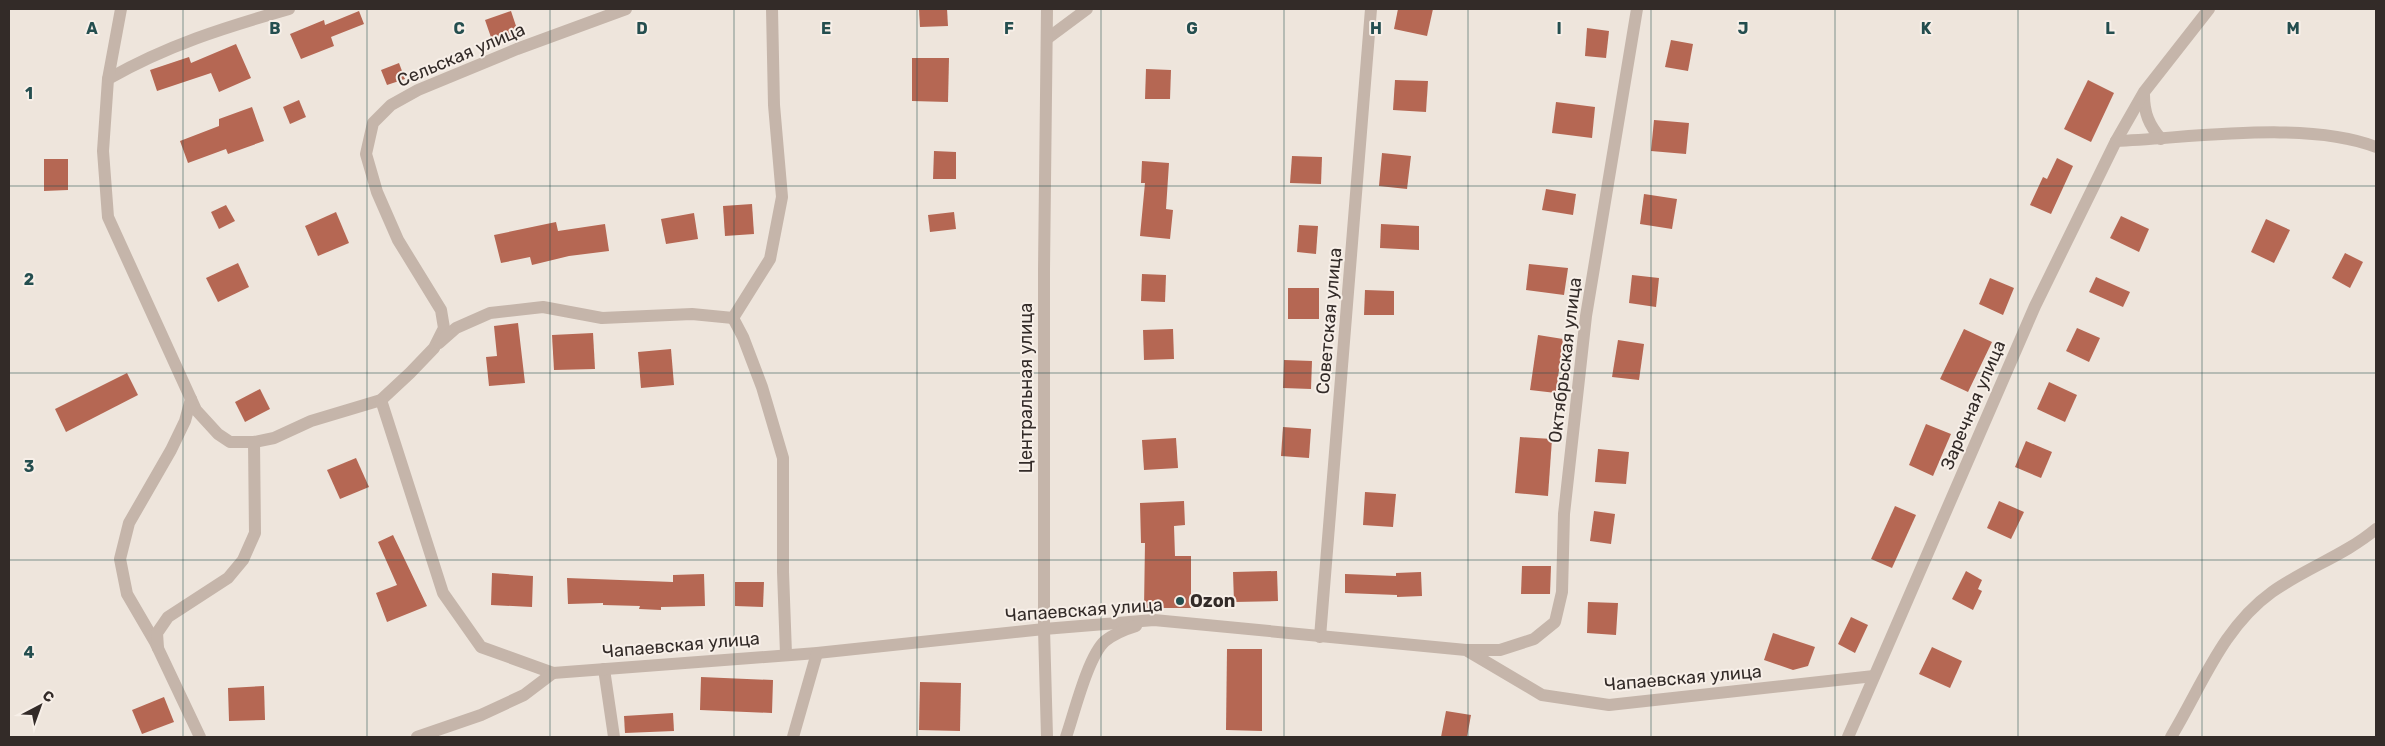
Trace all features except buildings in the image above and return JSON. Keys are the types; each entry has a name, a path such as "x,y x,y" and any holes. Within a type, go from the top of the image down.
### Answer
{"street":[{"path":"121,9 108,79 103,151 108,217 196,410 218,434 230,442 254,442 274,438 311,421 380,400 456,328 490,313 543,307 602,318 692,314 732,318"},
{"path":"108,79 146,57 216,30 289,9"},
{"name":"Сельская улица","path":"434,348 444,328 440,310 398,240 377,192 366,154 373,123 391,105 418,90 517,48 626,9"},
{"path":"732,318 770,259 782,197 774,105 772,9"},
{"name":"Центральная улица","path":"1044,736 1044,269 1047,9"},
{"path":"1048,38 1087,9"},
{"name":"Советская улица","path":"1320,637 1372,9"},
{"name":"Октябрьская улица","path":"1466,650 1500,650 1526,642 1534,639 1554,622 1562,592 1564,514 1586,316 1637,9"},
{"name":"Заречная улица","path":"1848,737 2035,306 2116,141 2144,92 2209,9"},
{"path":"2144,92 2144,110 2152,129 2161,139"},
{"path":"2116,141 2232,134 2326,135 2376,147"},
{"path":"732,318 743,338 762,387 783,458 783,572 786,654"},
{"path":"191,400 185,421 171,450 129,522 120,559 127,594 158,648 200,737"},
{"path":"380,400 443,593 481,647 554,673"},
{"path":"158,648 157,633 168,616 228,578 243,560 255,533 254,442"},
{"path":"2172,737 2208,668 2226,640 2244,618 2272,592 2314,566 2358,544 2376,529"},
{"path":"1066,737 1094,654 1105,641 1124,629 1154,620"},
{"name":"Чапаевская улица","path":"554,673 817,653 1044,629 1154,620 1466,650 1542,695 1609,706 1874,676"},
{"path":"793,737 817,653"},
{"path":"604,669 614,737"},
{"path":"417,737 481,715 524,695 554,673"}],"place":[{"name":"Ozon","path":"1180,601"}]}
